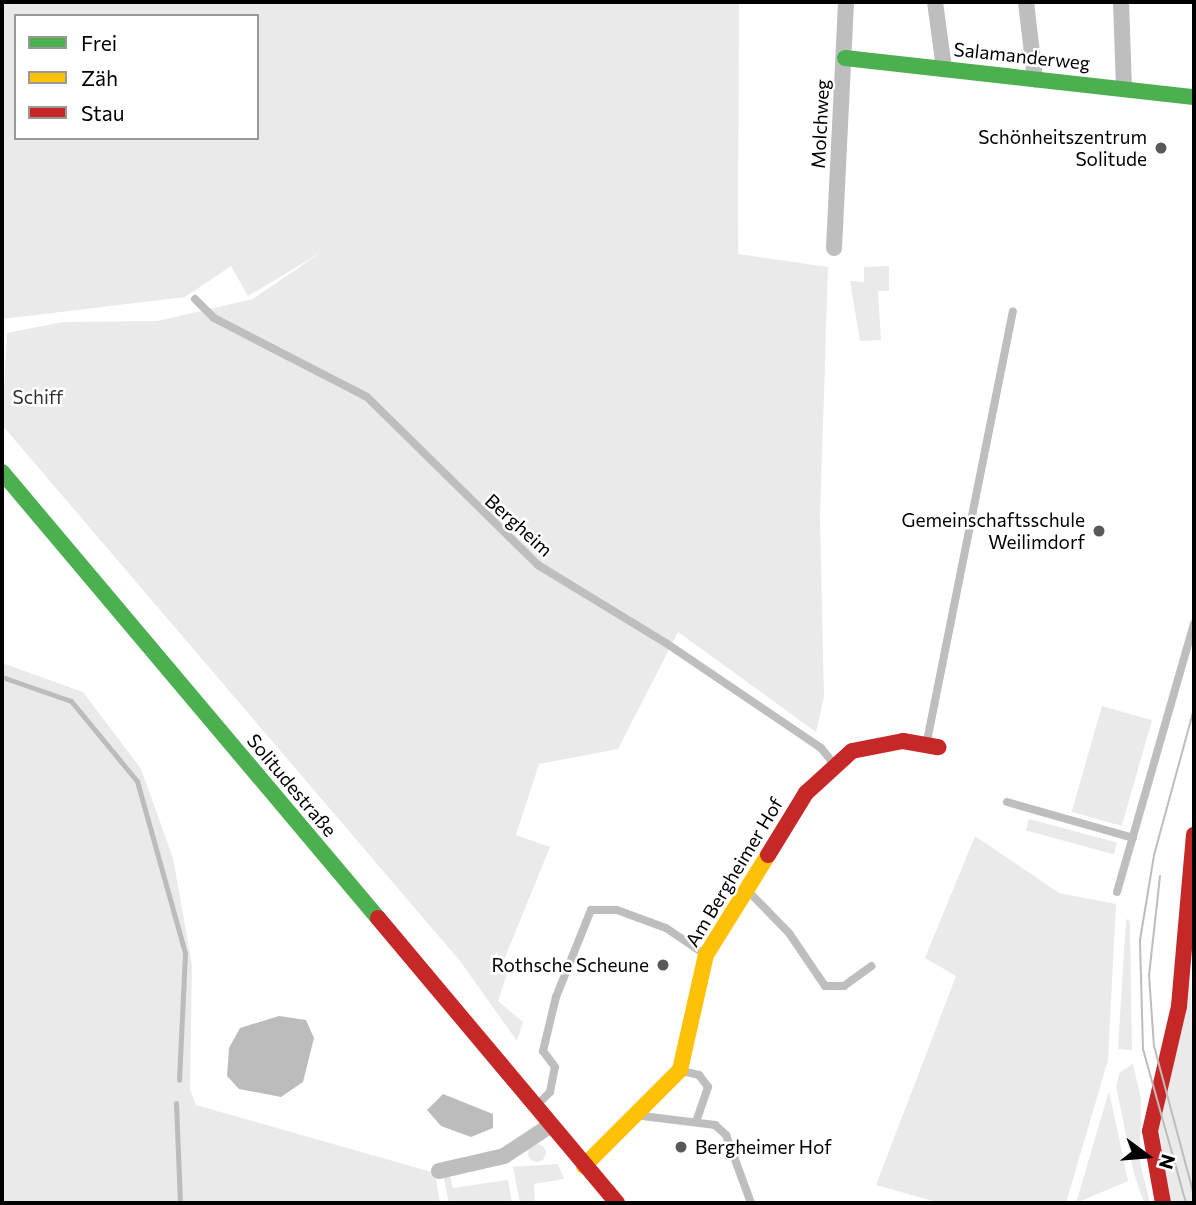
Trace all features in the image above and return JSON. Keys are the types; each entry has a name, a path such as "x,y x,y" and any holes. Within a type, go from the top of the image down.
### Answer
{"street":[{"name":"Molchweg","path":"834,248 846,2"},
{"path":"935,2 944,69"},
{"path":"1026,2 1035,79"},
{"path":"1121,2 1125,89"},
{"name":"Salamanderweg","path":"845,58 1194,97"},
{"name":"Solitudestraße","path":"2,472 548,1127 617,1203"},
{"name":"Am Bergheimer Hof","path":"680,1070 706,955 806,793 852,751 883,742 932,745"},
{"path":"1163,1203 1150,1131 1179,1006 1194,835"},
{"path":"584,1166 638,1115 680,1070"},
{"path":"439,1171 504,1156 548,1127"}],"lane":[{"name":"Bergheim","path":"195,299 214,318 367,397 538,565 666,643 821,748 835,765"},
{"path":"932,745 1013,312"},
{"path":"1117,892 1194,624"},
{"path":"1007,802 1133,838"},
{"path":"745,889 789,933 825,986 844,986 872,966"},
{"path":"533,1108 550,1092 555,1068 543,1051 591,910 617,910 666,928 706,955"},
{"path":"680,1070 699,1075 708,1087 696,1122"},
{"path":"638,1115 696,1122 726,1135 751,1203"}],"green space":[{"name":"Schiff","path":"2,2 739,2 738,254 828,267 820,518 824,697 816,732 678,632 618,749 539,764 516,835 550,847 499,972 507,974 498,1001 523,1022 517,1041 460,961 2,425 7,333 63,322 157,321 253,299 323,251 248,296 231,266 185,297 2,319"},
{"path":"889,266 889,291 878,291 881,340 860,341 850,281 864,282 864,267"},
{"path":"2,663 83,692 141,769 173,858 192,965 190,1090 196,1105 435,1173 440,1203 2,1203"},
{"path":"1102,706 1152,720 1122,826 1072,812"},
{"path":"1029,819 1117,843 1114,854 1026,831"},
{"path":"975,836 1059,893 1116,904 1108,1060 1066,1203 940,1203 876,1185 956,976 925,958"},
{"path":"1126,919 1130,921 1132,1050 1118,1049"},
{"path":"1191,973 1194,1203 1169,1203 1159,1129"},
{"path":"1133,1064 1141,1099 1140,1162 1150,1203 1144,1203 1134,1174 1116,1086 1120,1072"},
{"path":"1109,1091 1128,1181 1076,1203"},
{"path":"533,1144 541,1144 546,1153 544,1160 533,1162 528,1157 528,1149"},
{"path":"558,1164 564,1179 534,1184 535,1203 520,1203 513,1167"},
{"path":"449,1173 453,1188 508,1180 512,1203 449,1203 443,1174"}],"shaded area":[{"path":"279,1016 306,1020 314,1038 303,1082 281,1097 239,1089 227,1076 229,1048 240,1028"},
{"path":"443,1094 493,1114 493,1128 471,1137 441,1126 427,1110"}],"waterway":[{"path":"2,677 71,701 137,781 185,953 179,1080"},
{"path":"176,1103 180,1203"}],"tram line":[{"path":"1186,1203 1143,1049 1140,940 1154,855 1194,709"},
{"path":"1160,876 1149,975 1154,1046 1194,1195"}],"traffic: fast":[{"path":"845,58 1194,97"},
{"path":"2,472 378,918"}],"traffic: slow":[{"path":"584,1166 680,1070 706,955 768,855"}],"traffic: jam":[{"path":"768,855 806,793 852,751 903,741 938,747"},
{"path":"1163,1203 1150,1131 1179,1006 1194,835"},
{"path":"378,918 617,1203"}],"place":[{"name":"Schönheitszentrum Solitude","path":"1161,148"},
{"name":"Gemeinschaftsschule Weilimdorf","path":"1099,531"},
{"name":"Rothsche Scheune","path":"663,965"},
{"name":"Bergheimer Hof","path":"681,1147"}]}
